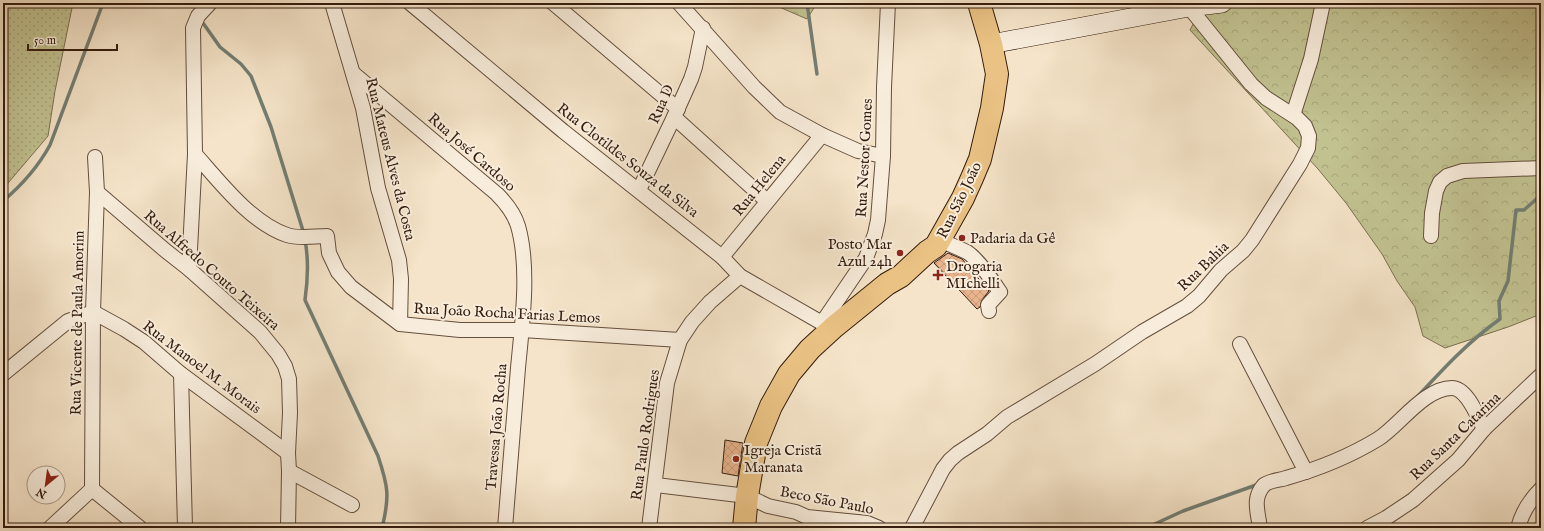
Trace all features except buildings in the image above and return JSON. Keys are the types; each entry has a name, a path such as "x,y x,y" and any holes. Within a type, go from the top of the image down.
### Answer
{"main road":[{"name":"Rua São João","path":"744,528 746,496 756,444 771,406 789,374 828,325 900,276 936,246 963,198 980,159 996,88 997,74 991,44 979,3"}],"street":[{"path":"189,269 195,154 193,28 198,16 210,3"},
{"name":"Rua Mateus Alves da Costa","path":"332,3 363,108 378,188 399,260 401,279 400,324"},
{"name":"Rua Clotildes Souza da Silva","path":"410,3 557,126 722,257 740,276 828,325"},
{"path":"553,3 676,113 767,202"},
{"path":"679,3 703,28 754,87 777,110 787,117 822,135 858,151 883,156"},
{"name":"Rua Nestor Gomes","path":"828,325 866,258 871,247 878,220 883,156 884,87 888,3"},
{"path":"991,44 1189,6 1222,3"},
{"path":"1293,115 1311,59 1323,3"},
{"name":"Rua Bahia","path":"912,528 943,469 958,453 986,434 1007,416 1095,364 1142,332 1187,306 1199,296 1221,270 1243,251 1252,240 1300,164 1308,148 1309,136 1305,126 1293,115 1266,98 1251,84 1189,6"},
{"name":"Rua D","path":"639,190 676,113 695,67 703,28"},
{"name":"Rua José Cardoso","path":"353,73 507,204 514,215 522,251 524,275 522,330"},
{"name":"Rua Helena","path":"722,257 822,135"},
{"name":"Rua João Rocha Farias Lemos","path":"195,154 235,198 266,224 288,235 327,236 329,253 338,272 351,287 400,324 460,330 522,330 680,340"},
{"name":"Rua Vicente de Paula Amorim","path":"92,490 93,312 97,192 95,157"},
{"path":"1432,236 1432,213 1436,191 1440,182 1447,176 1463,171 1541,168"},
{"name":"Rua Alfredo Couto Teixeira","path":"97,192 189,269 260,332 278,354 285,366 289,379 290,412 288,453 288,528"},
{"path":"940,240 968,253 996,286 1000,292 988,305 989,311"},
{"name":"Rua Paulo Rodrigues","path":"650,528 668,382 680,340 692,322 710,302 740,276"},
{"path":"3,374 68,321 93,312"},
{"name":"Rua Manoel M. Morais","path":"93,312 144,342 181,374 288,453"},
{"name":"Travessa João Rocha","path":"505,528 522,330"},
{"path":"1240,344 1306,472"},
{"path":"181,374 185,528"},
{"name":"Rua Santa Catarina","path":"1367,528 1413,500 1458,460 1484,429 1541,376"},
{"path":"1260,528 1256,499 1264,484 1316,469 1379,438 1412,409 1438,391 1451,388 1464,393 1476,412 1484,429"},
{"path":"289,471 352,505"},
{"name":"Beco São Paulo","path":"656,485 746,496 768,506 796,512 807,517 867,523 879,528"},
{"path":"1518,528 1520,518 1541,489"},
{"path":"50,528 92,490 140,528"}],"green space":[{"path":"3,3 73,3 55,91 48,136 3,189"},
{"path":"770,3 817,3 807,19"},
{"path":"1220,3 1541,3 1541,314 1508,327 1445,348 1423,336 1415,307 1397,281 1382,254 1346,203 1318,169 1190,30 1202,7"}],"waterway":[{"path":"3,201 17,189 29,175 50,145 103,3"},
{"path":"165,3 169,6"},
{"path":"807,3 817,74"},
{"path":"203,23 220,47 241,64 251,76 271,127 304,234"},
{"path":"1418,396 1467,346 1500,319 1499,301 1508,281 1516,210 1524,210 1541,195"},
{"path":"305,240 308,270 305,300 378,456 384,475 387,499 382,528"},
{"path":"1146,528 1183,511 1259,484"}],"place":[{"name":"Padaria da Gê","path":"962,238"},
{"name":"Posto Mar Azul 24h","path":"900,253"},
{"name":"Drogaria MIchelli","path":"938,275"},
{"name":"Igreja Cristã Maranata","path":"736,459"}]}
